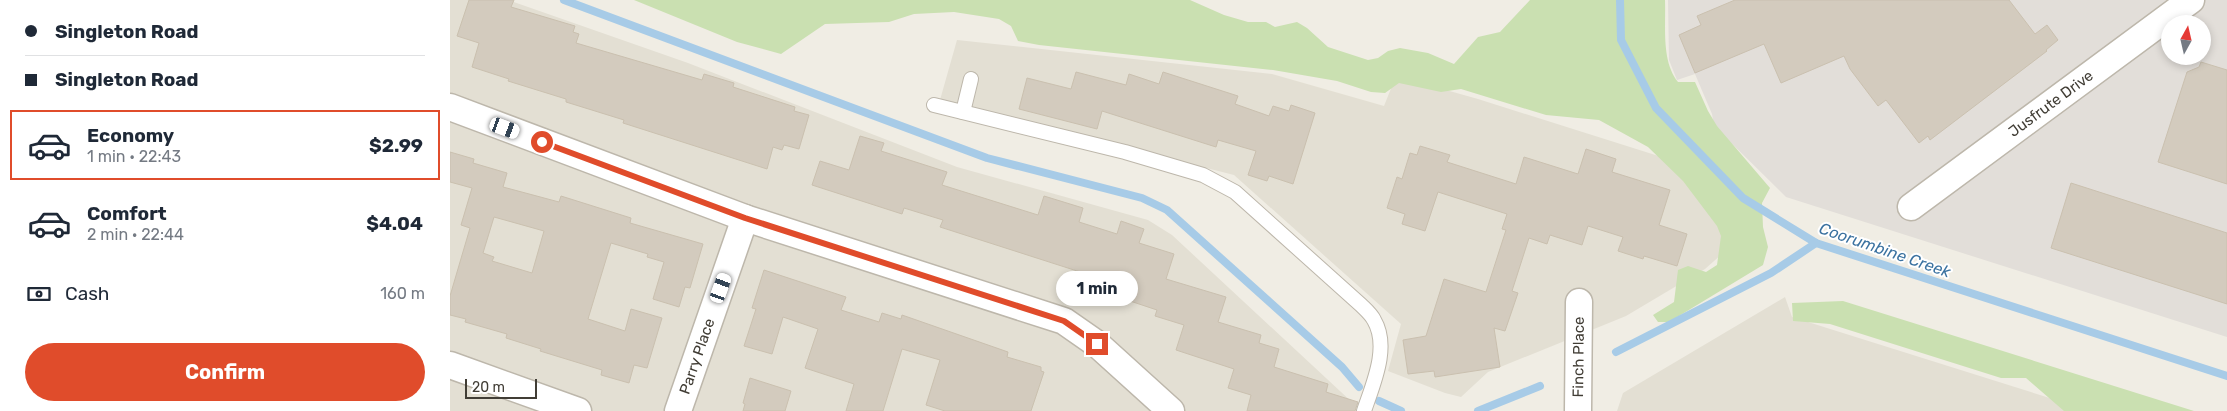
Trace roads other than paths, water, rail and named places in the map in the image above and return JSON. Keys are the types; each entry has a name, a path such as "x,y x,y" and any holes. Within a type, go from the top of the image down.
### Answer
{"street":[{"name":"Jusfrute Drive","path":"1912,207 2191,0"},
{"path":"450,107 745,218 1064,321 1097,344 1171,411"},
{"name":"Parry Place","path":"678,411 745,218"},
{"name":"Finch Place","path":"1578,411 1579,302"},
{"path":"450,365 578,411"}],"lane":[{"path":"963,112 971,79"},
{"path":"934,104 1125,152 1194,172 1235,192 1361,305 1375,320 1381,345 1377,372 1364,411"}],"waterway":[{"path":"564,0 987,158 1142,198 1167,210 1342,367 1359,387"},
{"name":"Coorumbine Creek","path":"1620,0 1621,40 1656,108 1743,198 1816,243 2227,376"},
{"path":"1616,352 1771,273 1816,243"},
{"path":"1478,411 1540,386"},
{"path":"1379,401 1401,411"}]}
